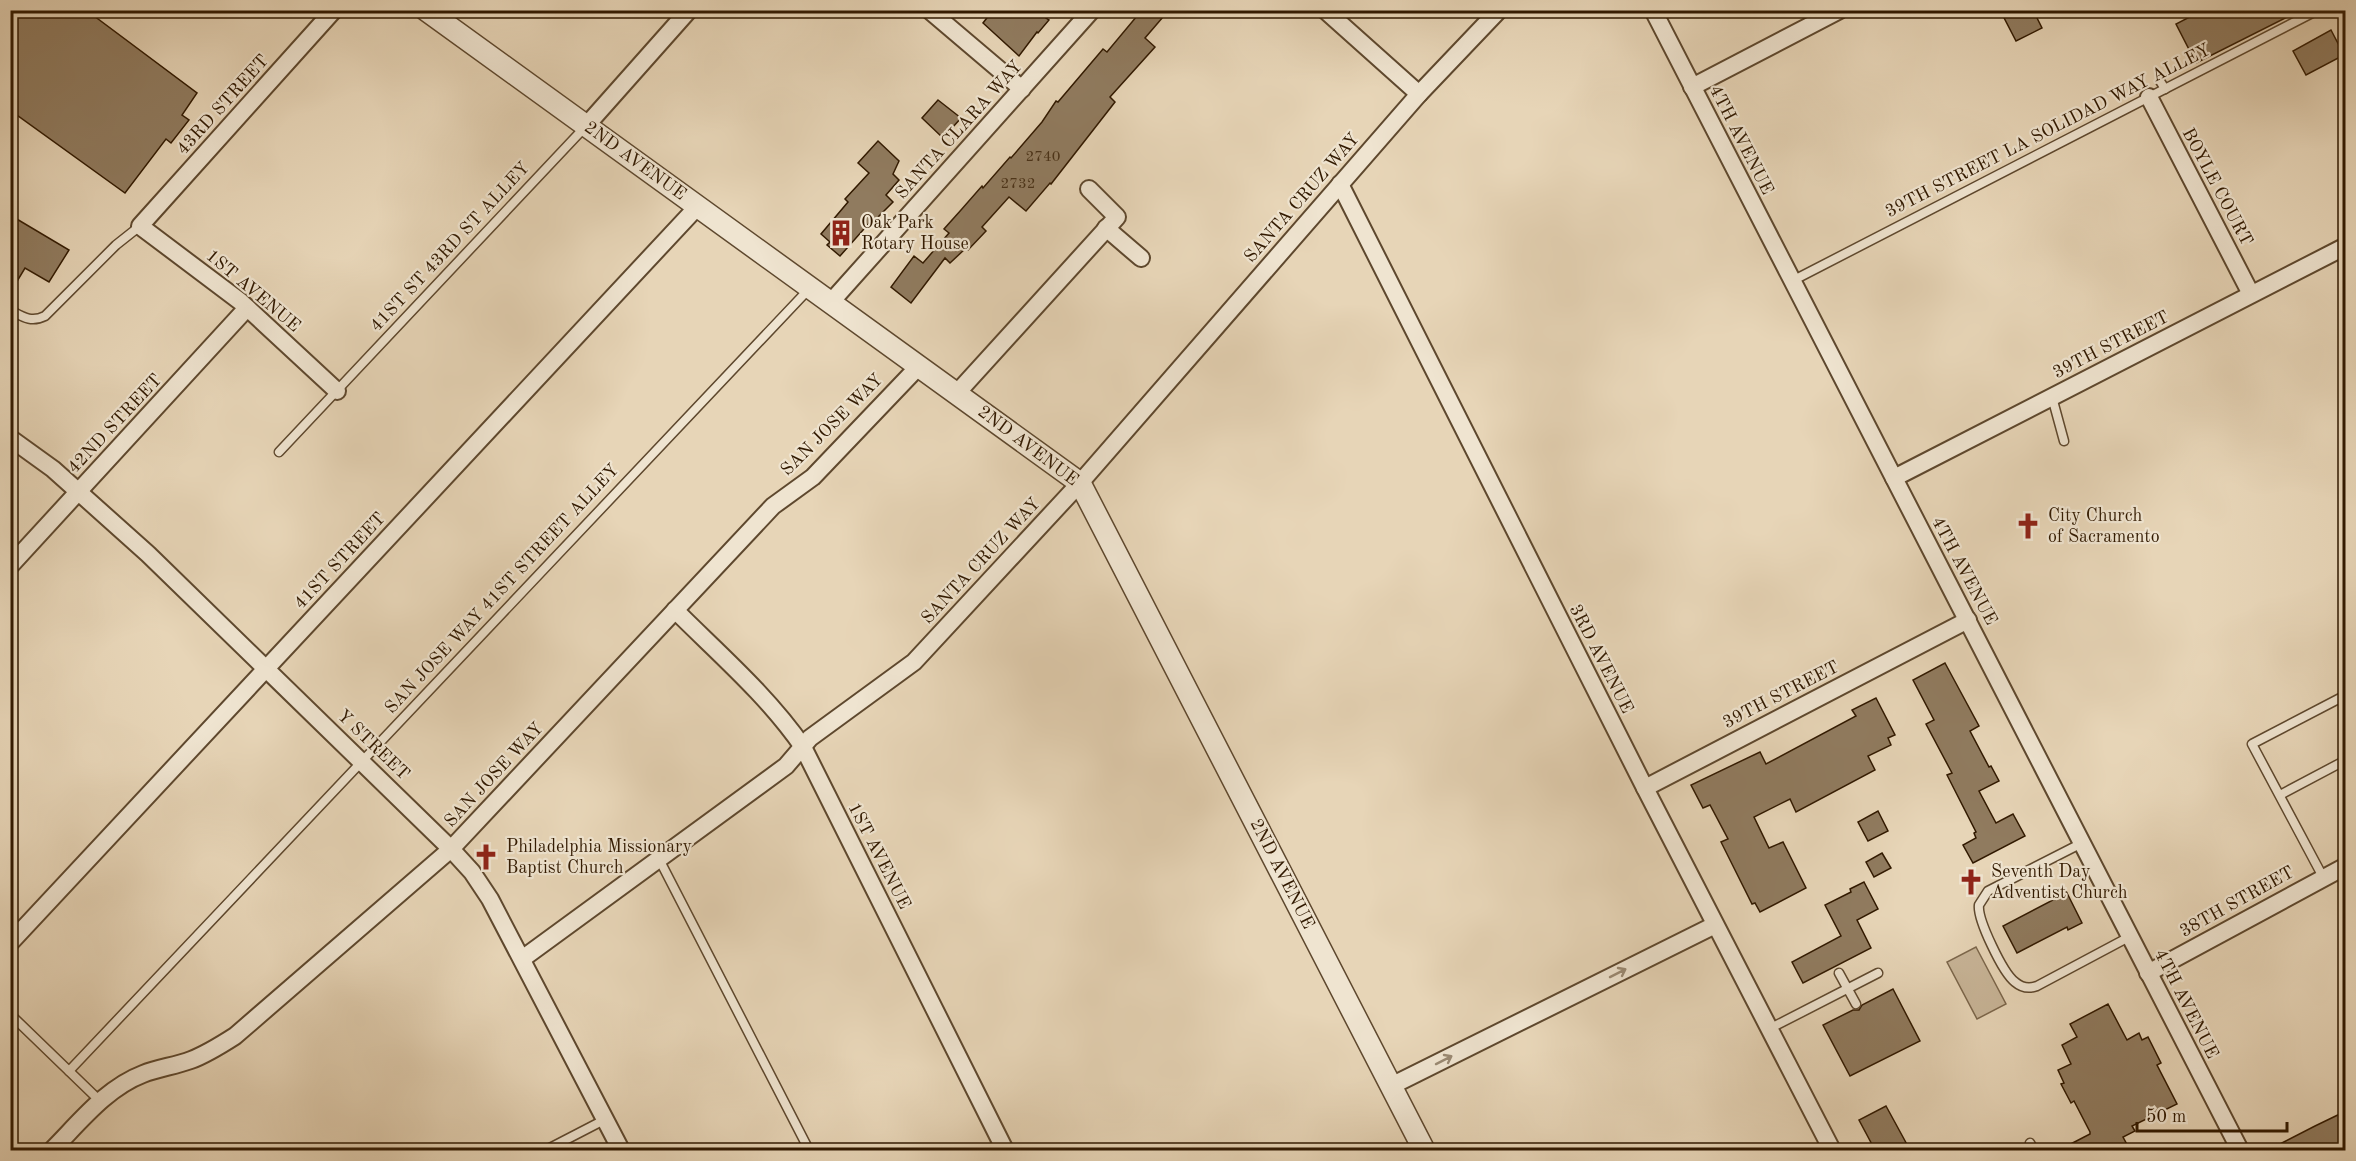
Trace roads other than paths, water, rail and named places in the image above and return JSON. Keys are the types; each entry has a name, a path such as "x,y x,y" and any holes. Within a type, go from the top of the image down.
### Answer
{"street":[{"name":"43RD STREET","path":"140,226 334,10"},
{"name":"2ND AVENUE","path":"426,10 1080,483 1424,1150"},
{"path":"586,126 689,10"},
{"path":"929,10 1022,89"},
{"name":"SANTA CLARA WAY","path":"831,302 1092,10"},
{"path":"1325,10 1419,94"},
{"name":"SANTA CRUZ WAY","path":"522,959 786,766 810,738 914,662 1080,483 1419,94 1499,10"},
{"name":"4TH AVENUE","path":"1653,10 2082,843 2233,1148"},
{"path":"1692,87 1840,10"},
{"name":"BOYLE COURT","path":"2149,98 2251,294"},
{"name":"3RD AVENUE","path":"1340,184 1645,788 1832,1150"},
{"path":"957,393 1117,217 1089,189"},
{"name":"41ST STREET","path":"10,943 698,206"},
{"name":"1ST AVENUE","path":"140,226 248,308 337,391"},
{"path":"1106,228 1141,258"},
{"name":"39TH STREET","path":"1894,478 2346,246"},
{"name":"42ND STREET","path":"10,566 248,308"},
{"name":"SAN JOSE WAY","path":"52,1150 100,1101 120,1085 142,1074 190,1060 214,1050 235,1036 451,849 773,507 813,477 919,366"},
{"name":"Y STREET","path":"10,438 80,491 148,554 362,761 472,872 490,899 621,1150"},
{"name":"1ST AVENUE","path":"675,610 767,700 803,747 1005,1150"},
{"name":"39TH STREET","path":"1645,788 1968,620"},
{"name":"38TH STREET","path":"2148,973 2346,866"},
{"path":"1391,1086 1715,925"}],"lane":[{"name":"39TH STREET LA SOLIDAD WAY ALLEY","path":"1792,281 2149,98 2163,85 2318,10"},
{"name":"41ST ST 43RD ST ALLEY","path":"279,452 586,126"},
{"path":"10,310 26,319 37,320 45,316 116,245 140,226"},
{"name":"SAN JOSE WAY 41ST STREET ALLEY","path":"69,1071 810,288"},
{"path":"2052,397 2064,441"},
{"path":"2323,877 2252,744 2346,695"},
{"path":"2280,795 2346,760"},
{"path":"2082,843 1988,891 1979,905 1982,922 2008,974 2026,988 2037,986 2129,937"},
{"path":"659,859 809,1150"},
{"path":"1839,973 1856,1004"},
{"path":"1769,1029 1878,974"},
{"path":"10,1014 100,1101"},
{"path":"546,1150 604,1120"}],"place":[{"name":"Oak Park Rotary House","path":"841,233"},
{"name":"City Church of Sacramento","path":"2028,526"},
{"name":"Philadelphia Missionary Baptist Church","path":"486,857"},
{"name":"Seventh Day Adventist Church","path":"1971,882"}]}
